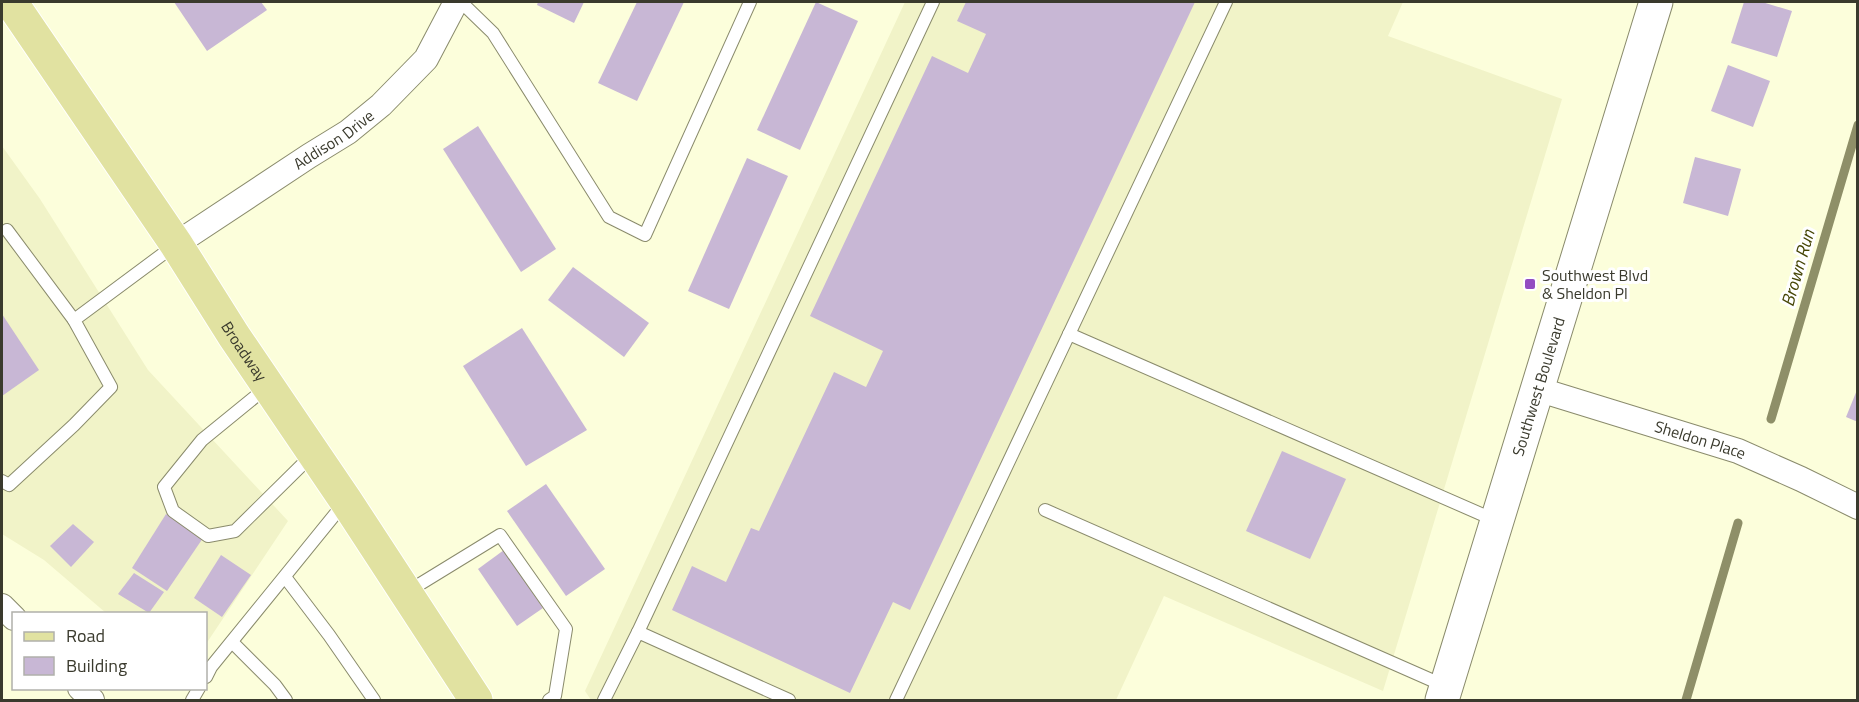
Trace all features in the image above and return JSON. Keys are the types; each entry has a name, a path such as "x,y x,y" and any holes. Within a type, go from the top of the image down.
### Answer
{"main road":[{"name":"Broadway","path":"11,2 176,244 234,336 346,501 476,700"}],"street":[{"name":"Addison Drive","path":"176,244 348,132 381,105 426,58 456,2"},
{"name":"Southwest Boulevard","path":"1444,694 1656,2"},
{"name":"Sheldon Place","path":"1537,389 1738,451 1857,507"}],"lane":[{"path":"461,2 494,33 609,217 645,234 750,2"},
{"path":"603,700 638,632 933,2"},
{"path":"896,700 1226,2"},
{"path":"2,481 9,485 111,387 74,320 8,230"},
{"path":"74,320 176,244"},
{"path":"1069,334 1497,521"},
{"path":"268,386 202,440 164,487 173,511 208,536 235,531 314,454"},
{"path":"207,676 346,501"},
{"path":"1045,510 1444,694"},
{"path":"406,593 500,535 566,629 555,696 549,700"},
{"path":"285,577 374,700"},
{"path":"638,632 789,700"},
{"path":"232,642 275,685 286,700"}],"shaded area":[{"path":"905,2 1403,2 1388,36 1562,99 1383,691 1164,596 1116,700 591,700 585,691"},
{"path":"2,146 40,199 148,370 288,521 207,642 207,612 105,612 44,560 2,534"}],"building":[{"path":"174,2 261,2 267,10 207,51"},
{"path":"538,2 584,2 574,23 537,5"},
{"path":"637,2 684,2 637,101 598,83"},
{"path":"816,2 858,21 800,150 757,130"},
{"path":"966,2 1195,2 910,610 893,602 850,693 672,610 692,566 726,582 751,528 759,531 834,372 866,387 883,351 810,316 932,56 968,73 986,34 957,21"},
{"path":"1744,2 1762,2 1792,11 1777,57 1731,43"},
{"path":"1728,65 1770,81 1753,127 1711,111"},
{"path":"478,126 556,249 521,272 443,149"},
{"path":"1695,157 1741,169 1728,216 1683,203"},
{"path":"747,158 788,176 729,309 688,291"},
{"path":"573,267 649,323 624,357 548,300"},
{"path":"2,314 39,370 2,396"},
{"path":"522,328 587,430 526,466 463,366"},
{"path":"1858,390 1858,422 1846,417"},
{"path":"1282,451 1346,479 1310,559 1246,531"},
{"path":"546,484 605,569 566,596 507,511"},
{"path":"166,514 203,538 167,591 132,568"},
{"path":"73,524 94,542 71,567 50,546"},
{"path":"504,550 543,608 517,626 478,569"},
{"path":"221,555 251,575 222,617 194,598"},
{"path":"134,573 164,592 150,612 118,594"}],"waterway":[{"name":"Brown Run","path":"1771,419 1858,125"},
{"name":"Brown Run","path":"1686,700 1738,523"}],"place":[{"name":"Southwest Blvd & Sheldon Pl","path":"1530,284"}]}
